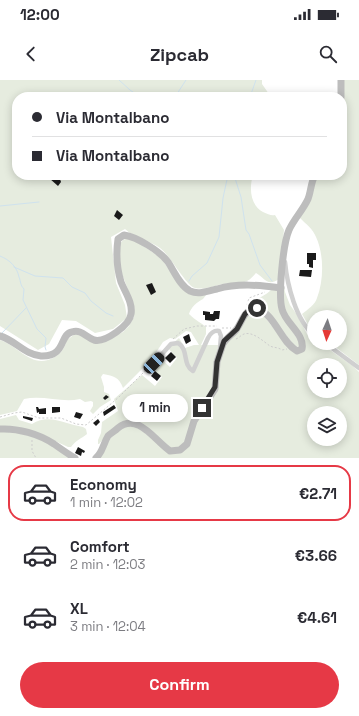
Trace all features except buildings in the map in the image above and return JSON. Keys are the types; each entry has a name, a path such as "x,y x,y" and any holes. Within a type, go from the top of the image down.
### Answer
{"street":[{"path":"340,92 341,80"},
{"path":"219,353 224,341 238,327 245,314 255,308 264,312 291,347 300,351 302,348 302,342 284,317 277,287 288,234 306,204 313,180"},
{"path":"0,336 32,354 43,356 59,350 65,335 69,332 81,332 97,340 121,330 129,321 132,312 130,303 121,282 118,266 118,239 124,235 135,237 162,255 184,286 189,290 201,293 229,285 246,284 277,287"},
{"path":"284,255 286,276 292,296 301,318 307,327"},
{"path":"96,458 101,453 109,435 128,423 133,423 144,429 170,451 183,448 187,444 194,421 215,387 221,336 220,332 217,331 209,336 193,371 188,367 183,348 179,343 173,343 154,363"},
{"path":"335,350 359,368"},
{"path":"0,429 31,434 47,440 76,458"}],"path":[{"path":"245,314 249,298 265,292"},
{"path":"170,340 184,329 197,326 228,328 238,327"},
{"path":"231,335 236,339 244,334 249,334 255,336 270,346 282,350 291,347"},
{"path":"0,417 14,412 22,412 39,418 61,418 76,424 86,425 103,409 120,397 154,363"},
{"path":"31,434 32,451 36,458"}],"shaded area":[{"path":"0,80 262,80 262,84 268,92 12,92 12,180 252,180 251,191 255,205 263,212 275,215 284,230 279,279 269,282 256,273 249,280 244,282 222,284 206,288 195,288 188,282 169,257 160,248 133,235 125,229 111,237 116,283 125,305 127,318 113,329 95,333 76,321 62,320 49,344 38,350 0,326"},
{"path":"343,80 359,80 359,365 339,350 347,350 347,310 307,310 315,303 319,291 322,275 322,259 315,234 300,218 316,180 347,180 347,92 343,92"},
{"path":"128,238 136,241 161,258 182,289 206,295 203,299 196,303 189,314 206,327 206,334 201,345 218,345 214,387 185,442 181,447 170,449 141,424 113,428 98,444 102,422 118,411 114,399 142,375 155,386 162,377 150,368 160,358 170,367 177,358 168,348 179,338 185,348 199,345 191,332 186,331 175,339 170,338 163,342 151,360 123,388 120,381 116,378 103,374 101,377 104,392 109,394 111,400 100,407 93,414 90,411 93,406 93,402 91,401 85,402 80,399 66,400 31,398 24,399 17,411 0,415 0,340 32,359 45,361 58,355 63,349 67,340 75,334 103,342 123,332 129,326 134,317 133,302 120,269 120,244 123,240"},
{"path":"283,278 285,292 290,305 298,316 307,334 307,350 330,350 342,358 307,358 307,398 347,398 347,362 359,372 359,458 100,458 109,440 117,432 135,425 168,452 182,452 196,422 209,402 219,360 225,344 249,314 256,311 265,317 287,346 304,350 286,315 283,304"},
{"path":"272,289 278,292 292,330 299,342 300,348 294,345 271,316 248,308 251,300 262,296"},
{"path":"307,310 307,323 302,314"},
{"path":"16,415 19,420 32,424 45,419 57,420 83,427 86,429 87,434 71,447 68,447 38,433 0,426 0,419"},
{"path":"0,431 25,434 39,438 70,458 0,458"}],"waterway":[{"path":"119,80 133,92"},
{"path":"178,92 186,80"},
{"path":"252,92 256,80"},
{"path":"189,281 192,276 207,263 219,237 223,198 227,180"},
{"path":"236,180 241,197 246,230 249,234 260,265 272,281"},
{"path":"0,206 39,202"},
{"path":"0,256 10,262 17,270 21,285 24,289 23,300 37,329 46,338 46,350"},
{"path":"14,267 35,276 63,278 72,287 85,293 91,301 106,313 113,316"},
{"path":"2,333 26,308"}],"route":[{"path":"202,408 215,387 218,356 224,341 237,329 242,316 251,309 257,308"}]}
